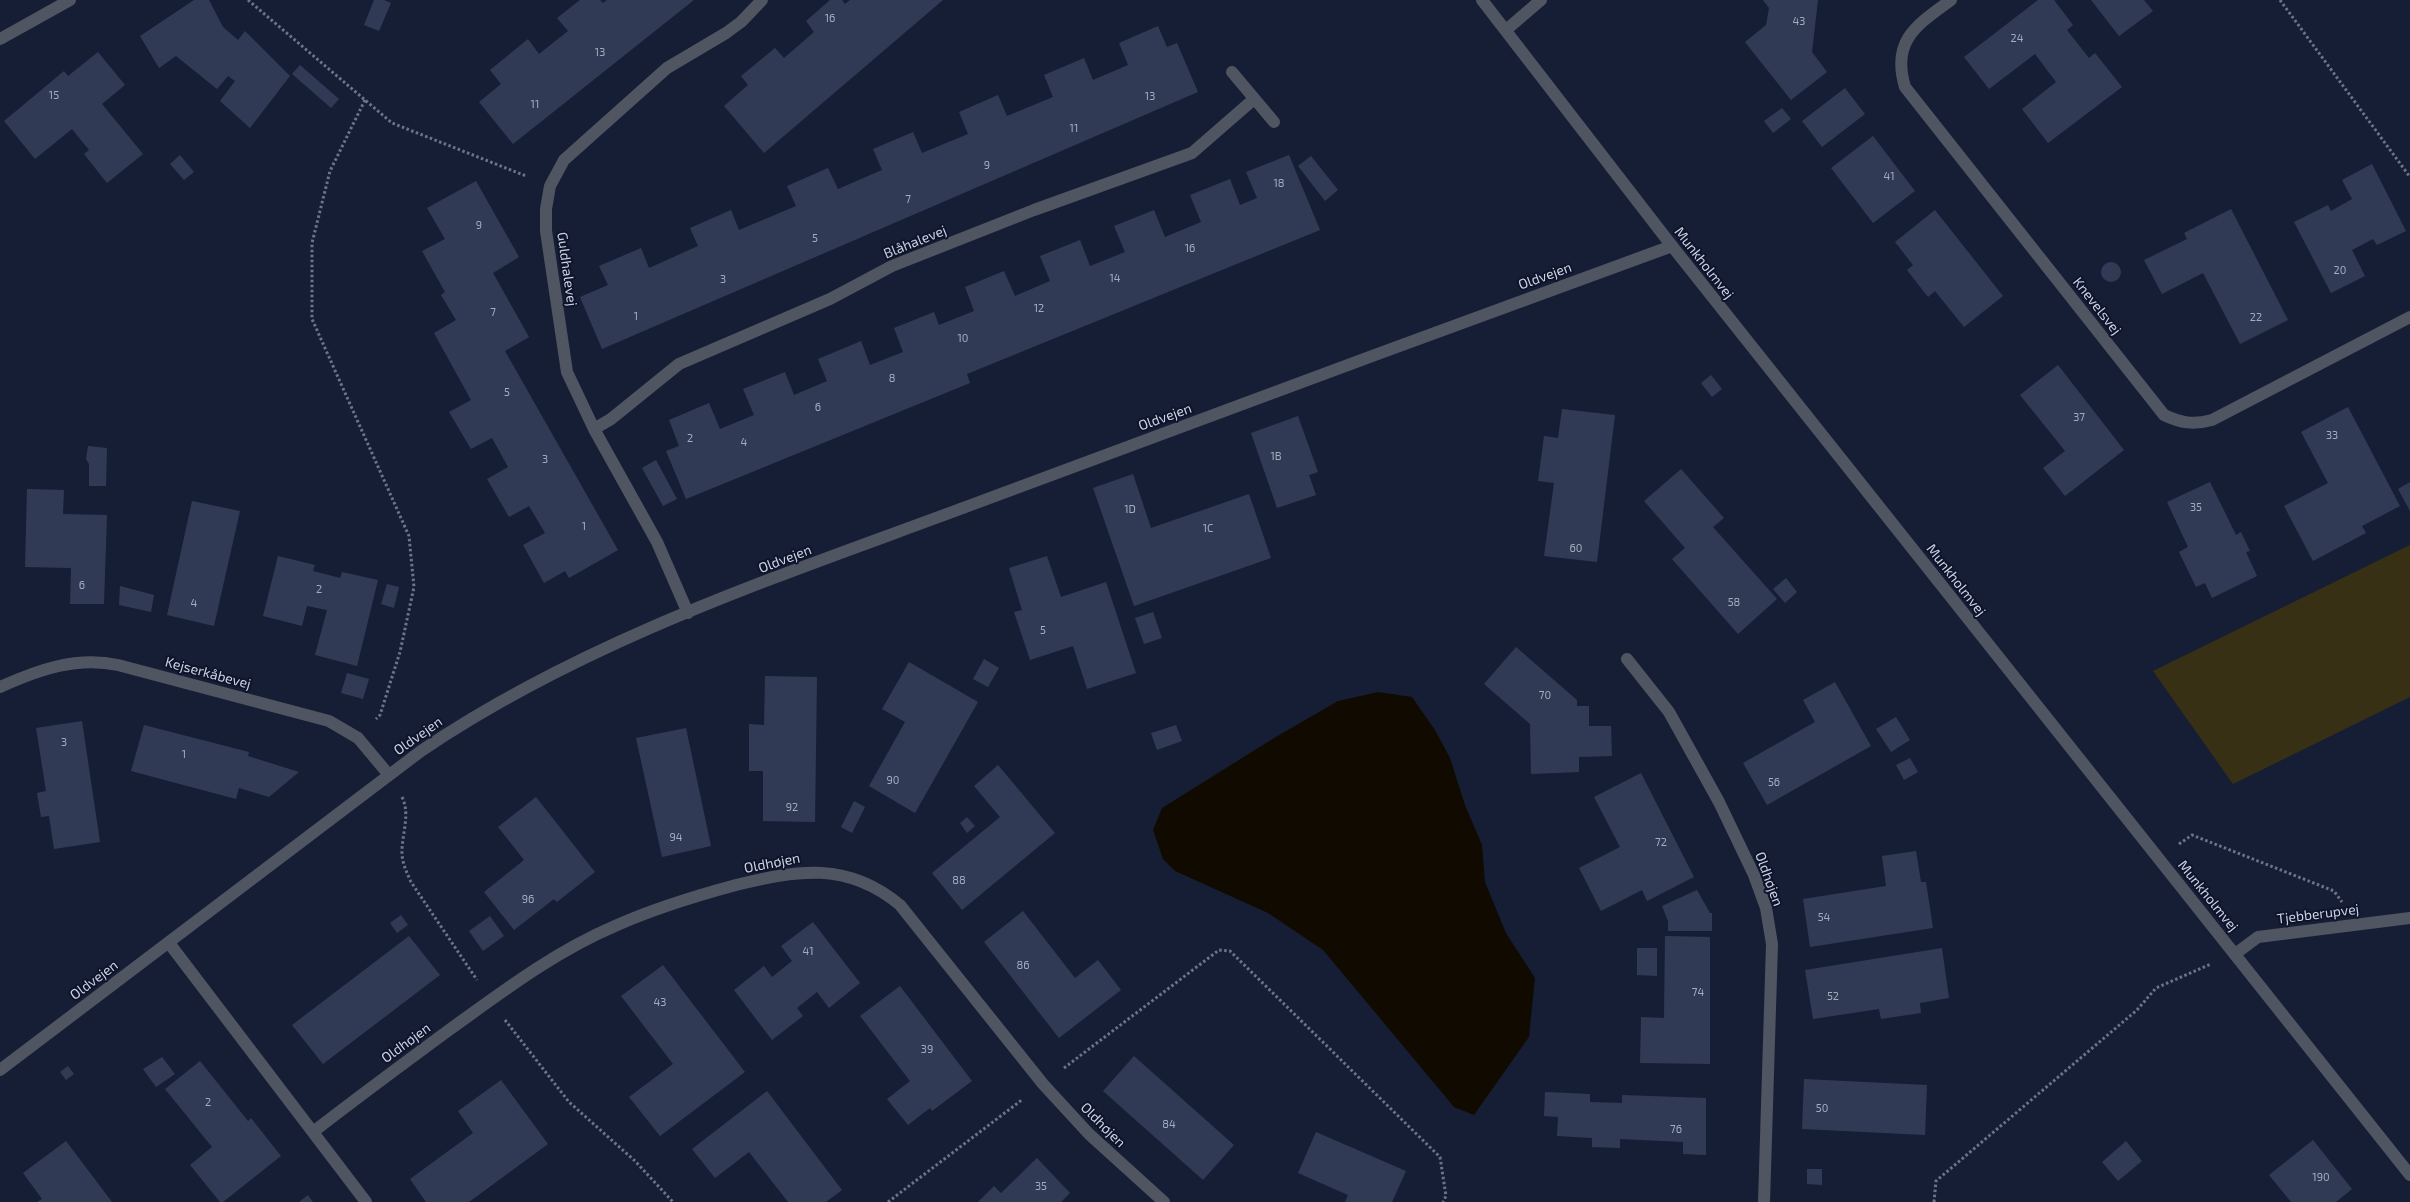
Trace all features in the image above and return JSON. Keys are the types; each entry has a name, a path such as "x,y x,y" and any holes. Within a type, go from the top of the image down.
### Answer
{"street":[{"path":"0,39 70,0"},
{"name":"Guldhalevej","path":"688,613 657,542 594,429 566,367 546,231 546,209 550,186 564,160 667,68 726,33 741,22 762,0"},
{"name":"Munkholmvej","path":"1482,0 1672,246 2410,1175"},
{"path":"1506,30 1541,0"},
{"name":"Knevelsvej","path":"1951,0 1916,25 1909,36 1900,58 1900,68 1905,87 2164,415 2179,422 2196,424 2212,420 2410,317"},
{"path":"1232,72 1274,122"},
{"name":"Blåhalevej","path":"594,429 611,419 679,364 830,299 892,266 1034,210 1192,153 1254,99"},
{"name":"Oldvejen","path":"0,1070 389,775 461,724 597,651 688,613 1151,438 1672,246"},
{"name":"Oldhøjen","path":"1627,659 1669,712 1732,828 1766,908 1772,944 1764,1202"},
{"name":"Kejserkåbevej","path":"0,687 65,664 106,662 328,721 358,738 389,775"},
{"name":"Oldhøjen","path":"313,1132 527,974 574,946 614,926 652,911 716,890 756,880 810,871 832,872 876,888 900,905 1043,1084 1090,1134 1164,1202"},
{"name":"Tjebberupvej","path":"2235,954 2258,937 2410,918"},
{"path":"169,943 366,1202"}],"path":[{"path":"248,0 392,123 550,186"},
{"path":"2280,0 2410,177"},
{"path":"358,738 380,715 400,652 414,587 409,536 312,319 312,242 330,172 365,100"},
{"path":"2158,859 2192,835 2334,891 2344,905 2352,925"},
{"path":"888,1202 1219,950 1230,951 1440,1157 1444,1172 1446,1196 1442,1202"},
{"path":"1934,1202 1936,1181 2138,1010 2156,988 2235,954"}],"shaded area":[{"path":"2410,545 2410,697 2233,784 2153,671"},
{"path":"1378,692 1412,697 1435,730 1450,758 1465,805 1482,845 1485,882 1506,933 1535,978 1529,1037 1474,1115 1454,1107 1323,950 1268,913 1175,871 1163,859 1153,830 1162,808 1274,738 1338,701"}],"building":[{"path":"194,0 209,0 223,27 238,40 245,31 290,76 250,128 220,101 235,81 228,76 217,89 176,56 159,68 140,36"},
{"path":"374,0 384,0 391,3 379,31 364,25"},
{"path":"580,0 600,0 603,3 607,0 694,0 513,144 479,102 501,84 490,70 528,39 539,54 568,31 557,18"},
{"path":"830,0 842,0 845,4 850,0 943,0 764,153 724,106 748,85 741,76 775,48 784,58 814,32 806,21"},
{"path":"1763,0 1818,0 1812,52 1827,72 1791,100 1745,42 1766,25 1769,8"},
{"path":"2038,0 2054,0 2073,25 2067,30 2089,58 2095,53 2122,87 2048,143 2022,109 2056,82 2035,54 1989,89 1964,57"},
{"path":"2091,0 2144,0 2153,11 2119,36"},
{"path":"1158,26 1167,47 1177,43 1198,92 602,349 580,297 608,285 599,266 641,248 649,268 698,246 690,228 731,210 739,230 796,206 787,186 828,168 838,189 882,170 873,149 913,132 922,153 968,134 959,112 998,95 1007,116 1053,97 1044,75 1084,58 1093,80 1128,65 1119,43"},
{"path":"98,52 125,85 102,104 143,154 107,183 84,154 89,150 72,129 35,159 4,121 64,71 68,76"},
{"path":"300,65 339,99 331,108 292,74"},
{"path":"1845,88 1865,114 1822,147 1802,121"},
{"path":"1782,108 1791,119 1773,133 1764,121"},
{"path":"1873,136 1915,191 1873,223 1831,168"},
{"path":"180,155 194,172 184,180 170,164"},
{"path":"1289,155 1320,230 967,374 970,383 686,499 666,451 679,446 669,420 709,403 720,429 754,415 743,389 785,372 794,395 827,381 818,359 861,341 870,365 903,352 894,328 934,312 939,325 974,311 965,287 1004,271 1015,296 1050,281 1040,256 1080,240 1090,266 1125,252 1114,226 1154,210 1165,237 1201,222 1190,195 1230,179 1240,205 1257,198 1246,172"},
{"path":"1311,156 1338,190 1325,201 1298,166"},
{"path":"2372,164 2406,231 2377,245 2373,239 2352,250 2365,276 2331,293 2294,222 2328,205 2331,211 2352,199 2342,180"},
{"path":"476,181 519,257 493,273 529,337 505,351 618,550 569,578 565,571 544,583 523,545 545,533 529,506 509,517 487,479 508,467 492,438 471,449 449,412 471,400 434,333 456,320 441,295 445,292 422,251 445,239 427,208"},
{"path":"2231,209 2288,320 2240,344 2203,273 2162,294 2144,260 2187,239 2184,233"},
{"path":"1935,210 2003,296 1964,327 1935,291 1928,297 1907,270 1913,265 1895,242"},
{"path":"2111,262 2118,265 2121,272 2118,279 2111,282 2104,279 2101,272 2104,265"},
{"path":"2058,365 2124,450 2065,496 2043,468 2065,451 2020,395"},
{"path":"1711,375 1722,389 1712,397 1701,383"},
{"path":"2348,407 2400,506 2362,526 2366,533 2313,561 2284,506 2328,483 2301,432"},
{"path":"1562,409 1615,415 1597,562 1544,556 1554,483 1538,481 1544,436 1558,438"},
{"path":"1298,416 1318,472 1309,475 1316,495 1277,508 1251,433"},
{"path":"88,446 107,448 106,486 89,486 89,464 86,459"},
{"path":"656,460 677,499 663,506 642,468"},
{"path":"1681,469 1724,518 1713,527 1777,599 1738,634 1672,559 1685,548 1644,501"},
{"path":"1133,474 1151,528 1249,494 1271,558 1134,606 1093,488"},
{"path":"2210,482 2236,535 2241,532 2250,551 2246,552 2257,576 2212,598 2205,583 2196,587 2179,552 2188,547 2167,502"},
{"path":"2410,482 2410,511 2398,489"},
{"path":"27,489 64,490 63,514 107,515 104,604 70,604 71,568 25,567"},
{"path":"192,501 240,511 214,626 167,615"},
{"path":"278,556 315,565 313,571 340,578 342,572 378,580 357,666 315,655 327,610 307,606 302,626 263,616"},
{"path":"1047,556 1061,597 1106,582 1136,673 1087,689 1073,646 1030,660 1014,612 1022,610 1009,568"},
{"path":"1786,578 1797,592 1785,603 1773,589"},
{"path":"387,584 399,587 394,608 381,604"},
{"path":"120,586 154,595 151,612 119,605"},
{"path":"1153,612 1162,638 1144,644 1135,618"},
{"path":"1516,647 1577,700 1577,706 1589,706 1589,726 1611,726 1612,756 1579,757 1579,772 1531,774 1530,724 1484,684"},
{"path":"984,659 999,668 988,687 973,679"},
{"path":"909,662 978,702 915,813 869,786 905,722 882,709"},
{"path":"347,673 369,679 363,699 341,693"},
{"path":"765,676 817,677 815,822 763,821 763,771 749,771 749,724 764,725"},
{"path":"1835,682 1871,746 1767,805 1743,763 1815,722 1803,700"},
{"path":"1896,717 1910,740 1891,752 1876,729"},
{"path":"82,721 100,842 54,849 49,816 41,817 37,793 46,791 36,728"},
{"path":"144,725 249,752 248,756 299,772 269,797 239,788 236,799 131,771"},
{"path":"1176,725 1182,741 1157,750 1151,733"},
{"path":"686,728 711,846 662,857 636,738"},
{"path":"1910,758 1918,772 1904,780 1896,765"},
{"path":"998,765 1055,833 962,910 932,873 1000,817 974,786"},
{"path":"1641,773 1694,877 1647,901 1642,890 1601,911 1579,868 1620,847 1594,797"},
{"path":"536,797 595,872 557,902 554,899 514,930 484,892 524,860 498,827"},
{"path":"854,801 865,807 852,833 841,827"},
{"path":"967,817 975,826 967,833 960,823"},
{"path":"1916,851 1921,882 1926,882 1933,928 1810,947 1803,899 1886,886 1882,856"},
{"path":"1697,890 1710,913 1712,913 1712,931 1668,931 1668,921 1662,906"},
{"path":"1023,911 1075,978 1098,960 1121,990 1059,1038 984,942"},
{"path":"401,915 408,925 397,933 390,923"},
{"path":"490,916 504,936 483,951 469,931"},
{"path":"813,922 860,983 829,1008 817,992 797,1008 803,1016 772,1040 734,990 764,966 772,977 792,961 781,946"},
{"path":"409,936 440,975 323,1064 292,1025"},
{"path":"1665,936 1710,937 1710,1064 1640,1063 1641,1017 1664,1018"},
{"path":"1637,948 1657,948 1657,976 1637,975"},
{"path":"1942,948 1949,998 1920,1003 1921,1013 1881,1019 1879,1009 1813,1019 1805,970"},
{"path":"663,965 745,1072 660,1136 629,1097 673,1064 621,996"},
{"path":"900,986 972,1081 932,1111 930,1108 908,1125 887,1099 910,1081 860,1016"},
{"path":"1134,1056 1234,1145 1203,1180 1103,1091"},
{"path":"162,1057 175,1074 156,1087 143,1069"},
{"path":"200,1061 248,1121 251,1118 281,1156 223,1202 220,1202 190,1165 212,1147 165,1089"},
{"path":"68,1066 74,1074 66,1080 60,1072"},
{"path":"1804,1079 1927,1085 1925,1135 1802,1129"},
{"path":"501,1080 548,1144 469,1202 426,1202 410,1179 473,1133 458,1111"},
{"path":"767,1091 842,1190 826,1202 788,1202 749,1152 715,1178 692,1149"},
{"path":"1545,1092 1590,1094 1590,1102 1622,1103 1622,1095 1706,1098 1706,1155 1683,1154 1683,1142 1620,1139 1620,1148 1592,1147 1592,1138 1557,1136 1558,1117 1544,1116"},
{"path":"1316,1132 1406,1171 1392,1202 1345,1202 1348,1195 1298,1173"},
{"path":"2313,1140 2352,1189 2336,1202 2291,1202 2269,1175"},
{"path":"66,1141 112,1202 37,1202 42,1199 23,1173"},
{"path":"2126,1141 2142,1161 2118,1181 2102,1162"},
{"path":"1037,1158 1070,1193 1061,1202 978,1202 994,1186 1001,1193"},
{"path":"1807,1169 1822,1169 1822,1185 1807,1184"},
{"path":"308,1195 313,1202 299,1202"}]}
